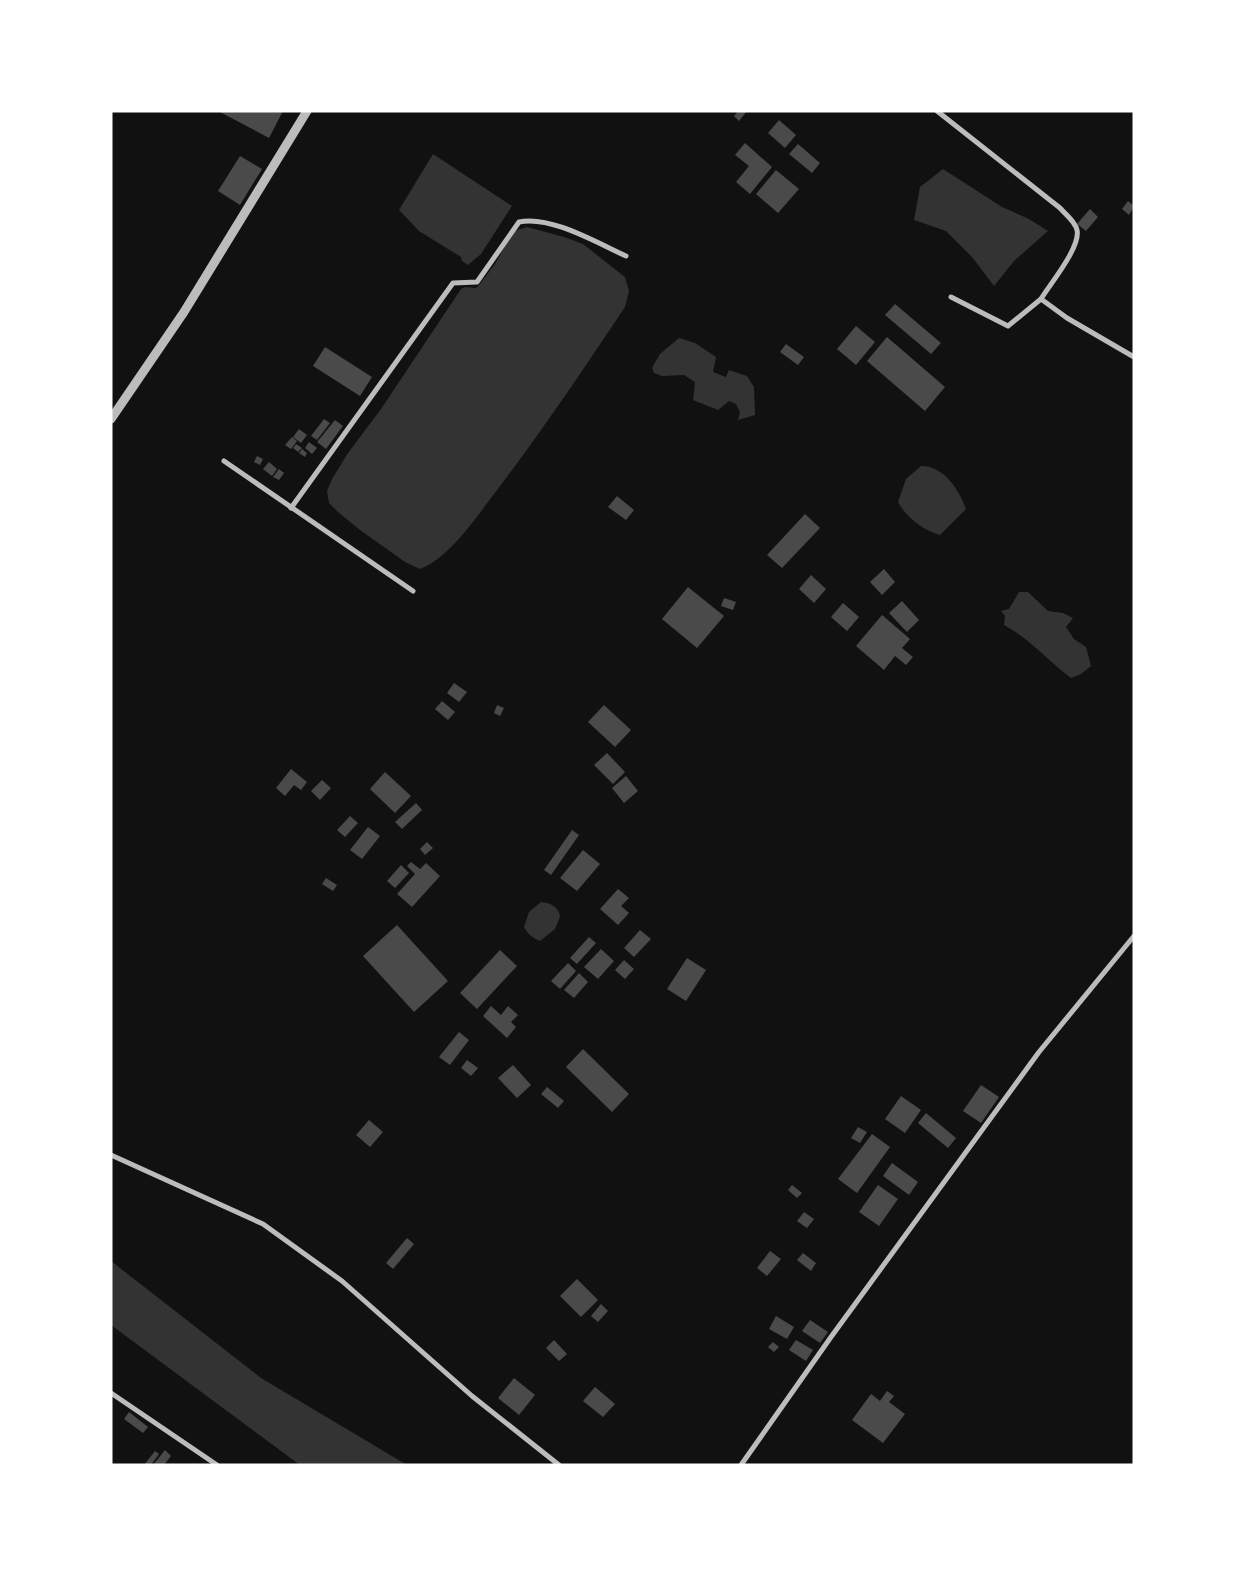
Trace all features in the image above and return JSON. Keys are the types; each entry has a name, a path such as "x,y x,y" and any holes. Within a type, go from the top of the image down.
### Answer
{"street":[{"path":"111,420 184,312 306,111"},
{"path":"937,111 1053,202 1074,223 1078,232 1074,249 1041,299 1008,326 952,297"},
{"path":"291,508 453,283 477,282 519,222 530,219 556,225 626,256"},
{"path":"1041,299 1067,318 1134,356"},
{"path":"224,461 413,591"},
{"path":"741,1465 1039,1052 1134,936"},
{"path":"111,1155 262,1224 342,1281 472,1396 560,1465"},
{"path":"111,1393 217,1465"}],"shaded area":[{"path":"433,154 512,206 481,254 468,265 462,261 461,257 419,231 399,210"},
{"path":"943,169 1002,207 1029,219 1048,231 1014,261 994,286 972,257 946,231 914,220 920,187"},
{"path":"527,227 583,244 625,277 629,291 625,307 545,425 470,526 441,556 431,564 420,569 405,562 338,512 329,503 327,491 348,453 381,409 461,289 465,287 476,288 495,264 511,235 517,230"},
{"path":"679,338 695,343 716,357 713,372 726,377 729,370 747,376 754,387 755,415 738,420 740,412 736,404 729,401 718,410 693,400 695,382 684,375 662,376 654,373 652,368 660,354"},
{"path":"921,466 937,470 950,480 966,509 940,535 916,523 901,508 898,502 906,479"},
{"path":"1019,592 1028,592 1048,611 1063,613 1073,618 1066,627 1074,639 1086,647 1091,666 1081,674 1071,678 1031,643 1004,625 1005,616 1001,611 1009,609"},
{"path":"541,902 554,906 560,917 555,929 540,941 530,936 524,927 529,912"},
{"path":"111,1261 261,1378 407,1465 300,1465 111,1325"}],"building":[{"path":"218,111 283,111 269,138"},
{"path":"738,111 747,111 739,121 734,116"},
{"path":"779,120 796,135 785,148 768,133"},
{"path":"745,143 772,167 750,194 736,182 749,166 735,155"},
{"path":"798,144 820,163 812,173 789,154"},
{"path":"240,156 262,169 240,205 218,191"},
{"path":"776,170 799,189 778,213 756,194"},
{"path":"1128,201 1134,206 1129,215 1122,209"},
{"path":"1090,209 1098,217 1086,231 1077,224"},
{"path":"895,304 941,343 931,354 885,315"},
{"path":"856,326 875,342 856,365 837,349"},
{"path":"887,337 945,387 925,411 867,361"},
{"path":"786,344 804,357 798,365 780,352"},
{"path":"325,347 372,377 360,396 313,366"},
{"path":"324,419 330,423 317,440 311,436"},
{"path":"335,420 343,426 326,449 317,442"},
{"path":"299,429 307,435 301,443 293,437"},
{"path":"292,437 297,441 291,449 285,445"},
{"path":"309,442 317,448 312,454 305,448"},
{"path":"296,444 302,448 298,452 293,448"},
{"path":"302,449 307,453 305,457 299,453"},
{"path":"257,456 263,459 260,465 254,462"},
{"path":"269,462 277,469 272,476 263,469"},
{"path":"279,469 284,473 279,480 273,477"},
{"path":"617,496 634,510 626,520 608,507"},
{"path":"805,514 820,528 782,568 767,555"},
{"path":"884,569 895,582 882,595 870,582"},
{"path":"811,575 826,589 814,603 799,589"},
{"path":"688,587 724,616 697,648 662,619"},
{"path":"724,598 736,602 733,610 721,606"},
{"path":"902,601 919,620 907,632 889,613"},
{"path":"843,603 859,617 847,631 831,617"},
{"path":"882,615 910,639 902,648 913,657 906,665 895,656 884,670 856,646"},
{"path":"454,683 467,692 459,702 447,693"},
{"path":"442,701 455,712 448,720 435,709"},
{"path":"497,705 504,708 500,716 494,713"},
{"path":"604,705 631,730 615,747 588,722"},
{"path":"607,753 625,772 613,784 594,765"},
{"path":"291,769 307,782 301,790 294,785 285,796 276,788"},
{"path":"385,772 411,796 395,813 370,789"},
{"path":"626,776 638,791 624,803 612,788"},
{"path":"322,780 331,788 320,800 311,791"},
{"path":"416,803 422,810 402,829 395,822"},
{"path":"350,816 358,823 345,837 337,830"},
{"path":"368,827 380,836 362,859 350,850"},
{"path":"572,830 579,835 551,875 544,870"},
{"path":"427,842 433,848 425,855 420,849"},
{"path":"583,850 600,864 577,891 560,878"},
{"path":"411,862 420,869 426,863 440,876 412,907 397,894 415,874 407,866"},
{"path":"401,865 409,873 395,888 387,881"},
{"path":"326,878 337,885 333,891 322,884"},
{"path":"618,889 629,898 621,906 629,913 618,925 600,909"},
{"path":"397,925 448,981 414,1012 363,956"},
{"path":"640,930 651,939 634,957 624,948"},
{"path":"589,937 596,943 577,964 570,958"},
{"path":"601,949 614,961 598,979 584,967"},
{"path":"500,950 517,966 477,1009 460,993"},
{"path":"687,958 706,970 686,1001 667,989"},
{"path":"624,960 634,969 625,979 615,970"},
{"path":"568,963 576,971 560,989 551,981"},
{"path":"579,973 588,982 574,998 564,990"},
{"path":"491,1006 501,1015 508,1006 518,1015 511,1022 516,1027 507,1038 483,1016"},
{"path":"459,1032 469,1040 450,1065 439,1057"},
{"path":"583,1049 629,1094 612,1112 566,1067"},
{"path":"467,1060 478,1068 471,1076 461,1068"},
{"path":"513,1065 531,1085 517,1098 498,1078"},
{"path":"981,1085 999,1097 981,1123 963,1111"},
{"path":"547,1087 564,1101 558,1108 541,1094"},
{"path":"901,1096 921,1110 905,1133 885,1119"},
{"path":"926,1113 956,1138 948,1148 918,1123"},
{"path":"369,1120 383,1132 370,1147 356,1135"},
{"path":"858,1127 867,1132 860,1143 851,1138"},
{"path":"872,1134 890,1147 857,1193 838,1179"},
{"path":"892,1163 918,1182 909,1195 883,1176"},
{"path":"792,1185 802,1193 797,1198 788,1190"},
{"path":"878,1185 898,1199 879,1226 859,1212"},
{"path":"804,1212 814,1219 807,1228 797,1221"},
{"path":"407,1238 414,1244 393,1269 386,1263"},
{"path":"770,1251 781,1259 767,1276 757,1268"},
{"path":"803,1253 816,1263 811,1271 797,1260"},
{"path":"577,1279 598,1300 581,1317 560,1296"},
{"path":"601,1304 608,1311 598,1322 591,1316"},
{"path":"776,1316 794,1327 787,1339 769,1329"},
{"path":"810,1320 828,1332 820,1343 802,1331"},
{"path":"554,1340 567,1354 559,1361 546,1348"},
{"path":"796,1340 813,1350 806,1361 789,1350"},
{"path":"773,1342 779,1347 774,1352 768,1347"},
{"path":"514,1378 535,1395 519,1415 498,1398"},
{"path":"595,1387 615,1404 603,1417 583,1401"},
{"path":"887,1391 894,1396 889,1402 905,1414 883,1443 852,1420 871,1394 880,1401"},
{"path":"129,1412 148,1427 143,1433 124,1419"},
{"path":"165,1450 171,1456 164,1465 153,1465"},
{"path":"155,1451 159,1454 151,1465 144,1465"}]}
